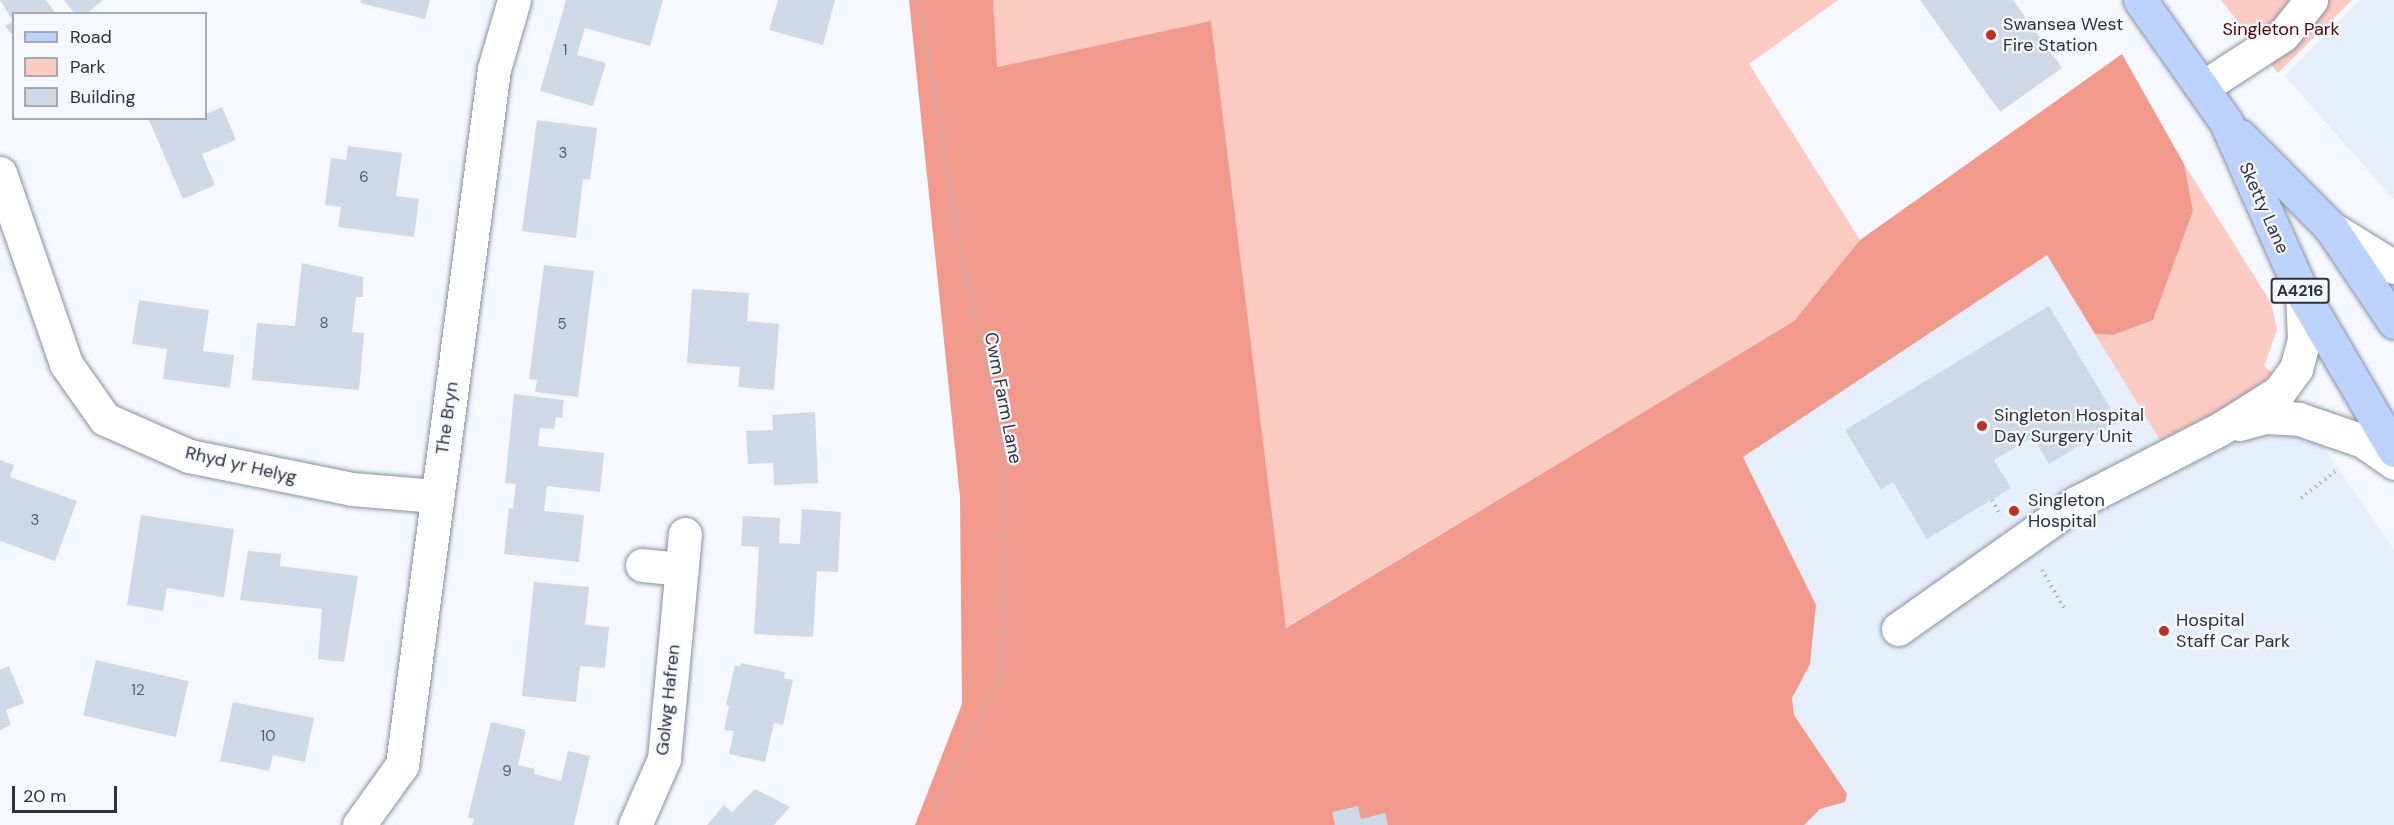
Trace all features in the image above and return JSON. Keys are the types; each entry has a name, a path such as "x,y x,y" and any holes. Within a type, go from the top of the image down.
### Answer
{"main road":[{"name":"Sketty Lane","path":"2140,0 2226,122 2302,293 2394,450"},
{"name":"Sketty Lane","path":"2226,122 2331,228 2394,322"}],"street":[{"name":"The Bryn","path":"359,825 402,765 494,69 514,0"},
{"path":"2203,87 2283,35 2310,0"},
{"name":"Rhyd yr Helyg","path":"0,173 66,364 105,419 189,456 352,489 436,496"},
{"path":"2331,228 2394,267"},
{"path":"1898,629 2076,503 2220,429 2279,392 2296,369 2304,340 2302,293"},
{"path":"2220,429 2265,417 2299,418 2363,441 2394,463"},
{"name":"Golwg Hafren","path":"635,825 664,759 685,534"},
{"path":"642,565 682,569"}],"path":[{"name":"Cwm Farm Lane","path":"920,0 957,230 1004,455 1002,675 940,797 931,825"},
{"path":"2301,498 2342,466"}],"shaded area":[{"path":"909,0 993,0 997,67 1211,21 1286,628 1794,321 1860,240 2122,54 2184,164 2193,211 2153,320 2113,335 2095,334 2047,255 1743,457 1816,605 1810,664 1792,698 1794,715 1847,794 1845,802 1820,809 1804,825 915,825 962,704 960,497"},
{"path":"2360,0 2394,0 2394,200 2285,76"},
{"name":"Singleton Hospital","path":"2184,164 2271,303 2277,330 2264,366 2273,373 2394,550 2394,825 1462,825 1543,589"}],"green space":[{"path":"993,0 1838,0 1749,64 1860,240 1794,321 1285,628 1211,22 996,67"},
{"name":"Singleton Park","path":"2221,0 2352,0 2278,73"},
{"path":"2184,164 2271,303 2277,330 2264,366 2273,373 2241,400 2160,440 2095,334 2113,335 2153,320 2193,211"}],"building":[{"path":"0,0 46,0 55,12 12,12 12,19"},
{"path":"64,0 103,0 88,12 73,12"},
{"path":"361,0 430,0 425,19 360,3"},
{"path":"566,0 663,0 650,46 585,28 577,55 606,63 593,106 540,91"},
{"path":"778,0 835,0 823,45 769,30"},
{"name":"Swansea West Fire Station","path":"1920,0 2013,0 2062,68 2000,112"},
{"path":"12,22 12,35 5,26"},
{"path":"222,107 236,140 202,154 215,185 183,199 149,120 207,120 207,114"},
{"path":"537,120 597,128 590,180 583,179 576,238 522,231"},
{"path":"348,146 402,153 396,196 419,199 414,237 338,227 341,207 325,205 331,158 346,160"},
{"path":"302,263 363,277 363,297 356,297 352,332 364,333 359,390 252,380 257,323 295,326"},
{"path":"544,265 594,271 578,397 535,392 537,380 529,379"},
{"path":"692,289 749,293 747,321 779,324 774,390 738,387 740,367 687,363"},
{"path":"139,300 209,310 203,351 234,355 230,388 163,379 167,349 132,344"},
{"name":"Singleton Hospital Day Surgery Unit","path":"2049,306 2119,422 2049,464 2033,437 1994,460 2011,488 1927,539 1893,482 1881,490 1845,430"},
{"path":"514,394 564,400 562,418 556,417 554,429 540,428 538,446 604,453 600,492 547,486 544,511 584,515 579,562 504,554 509,508 513,509 516,484 505,483"},
{"path":"815,412 818,483 774,485 773,463 748,464 746,431 773,430 772,415"},
{"path":"0,460 14,465 10,477 77,501 55,561 0,541"},
{"path":"802,509 841,512 838,572 817,571 813,637 754,634 759,547 741,546 743,516 780,518 779,543 800,544"},
{"path":"141,515 234,529 224,597 167,588 163,611 127,605"},
{"path":"248,551 281,554 280,566 358,576 344,662 318,659 322,609 240,600"},
{"path":"534,582 589,587 585,625 609,627 605,668 580,666 576,702 522,696"},
{"path":"96,660 189,681 176,737 83,716"},
{"path":"741,663 785,672 784,678 793,680 783,725 774,723 765,762 729,754 734,731 724,730 729,706 726,705 735,665 740,666"},
{"path":"9,666 24,703 6,710 11,725 0,730 0,670"},
{"path":"233,702 314,718 305,762 273,755 269,771 220,761"},
{"path":"491,722 526,730 518,765 535,769 534,774 561,781 568,751 590,756 574,825 472,825 474,819 468,817"},
{"path":"755,789 790,807 774,825 707,825 724,805 732,812"},
{"path":"1358,806 1361,819 1385,813 1388,825 1335,825 1332,812"}],"place":[{"name":"Swansea West Fire Station","path":"1991,35"},
{"name":"Singleton Hospital Day Surgery Unit","path":"1982,426"},
{"name":"Singleton Hospital","path":"2014,511"},
{"name":"Hospital Staff Car Park","path":"2164,631"}]}
